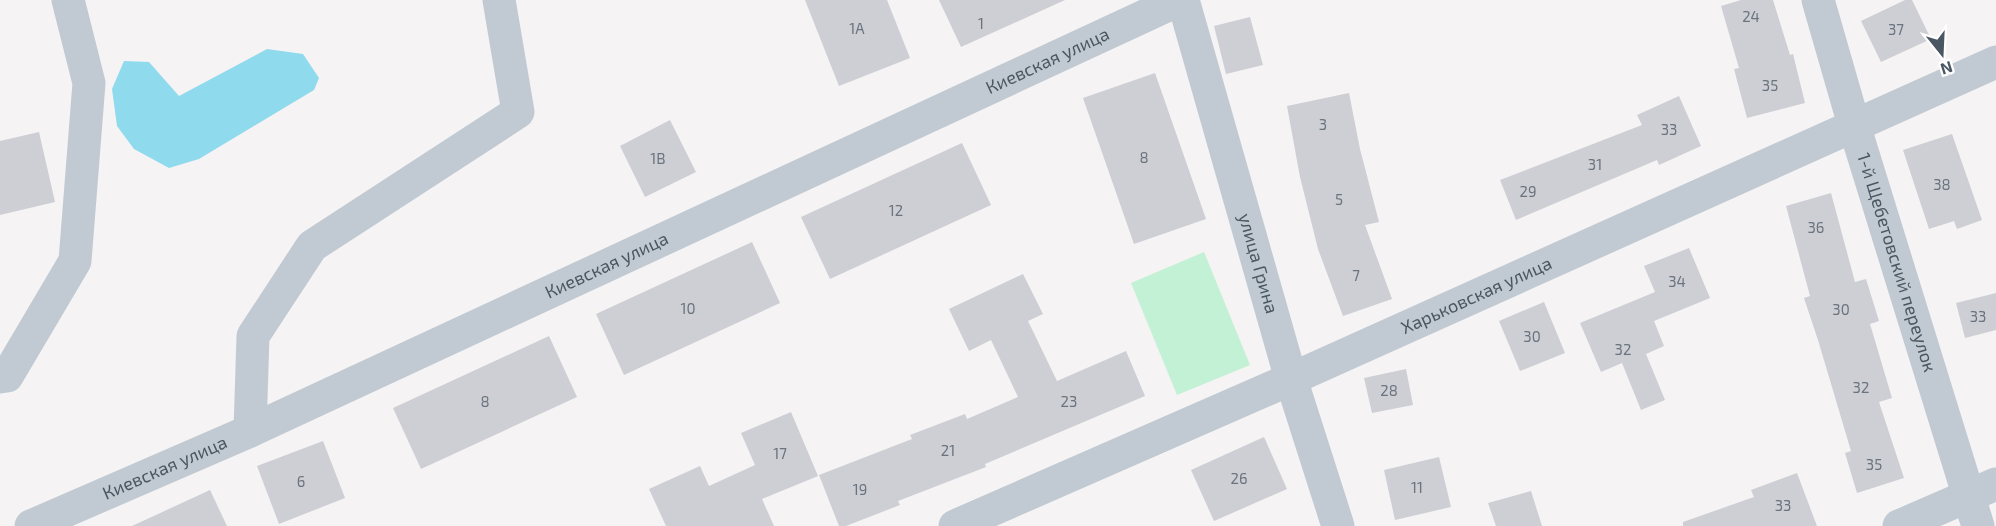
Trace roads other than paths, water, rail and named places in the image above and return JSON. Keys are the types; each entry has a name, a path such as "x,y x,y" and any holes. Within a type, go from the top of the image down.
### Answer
{"street":[{"path":"0,377 7,376 75,261 89,83 68,0"},
{"path":"250,431 253,336 312,246 518,112 499,0"},
{"name":"Киевская улица","path":"31,526 250,431 1181,0"},
{"name":"улица Грина","path":"1181,0 1291,379 1338,526"},
{"name":"1-й Щебетовский переулок","path":"1818,0 1854,125 1981,502"},
{"name":"Харьковская улица","path":"955,526 1291,379 1996,62"},
{"path":"1899,526 1981,502"}],"water":[{"path":"267,49 303,54 319,78 314,90 199,159 169,168 134,149 117,126 112,89 124,61 149,62 179,96"}]}
